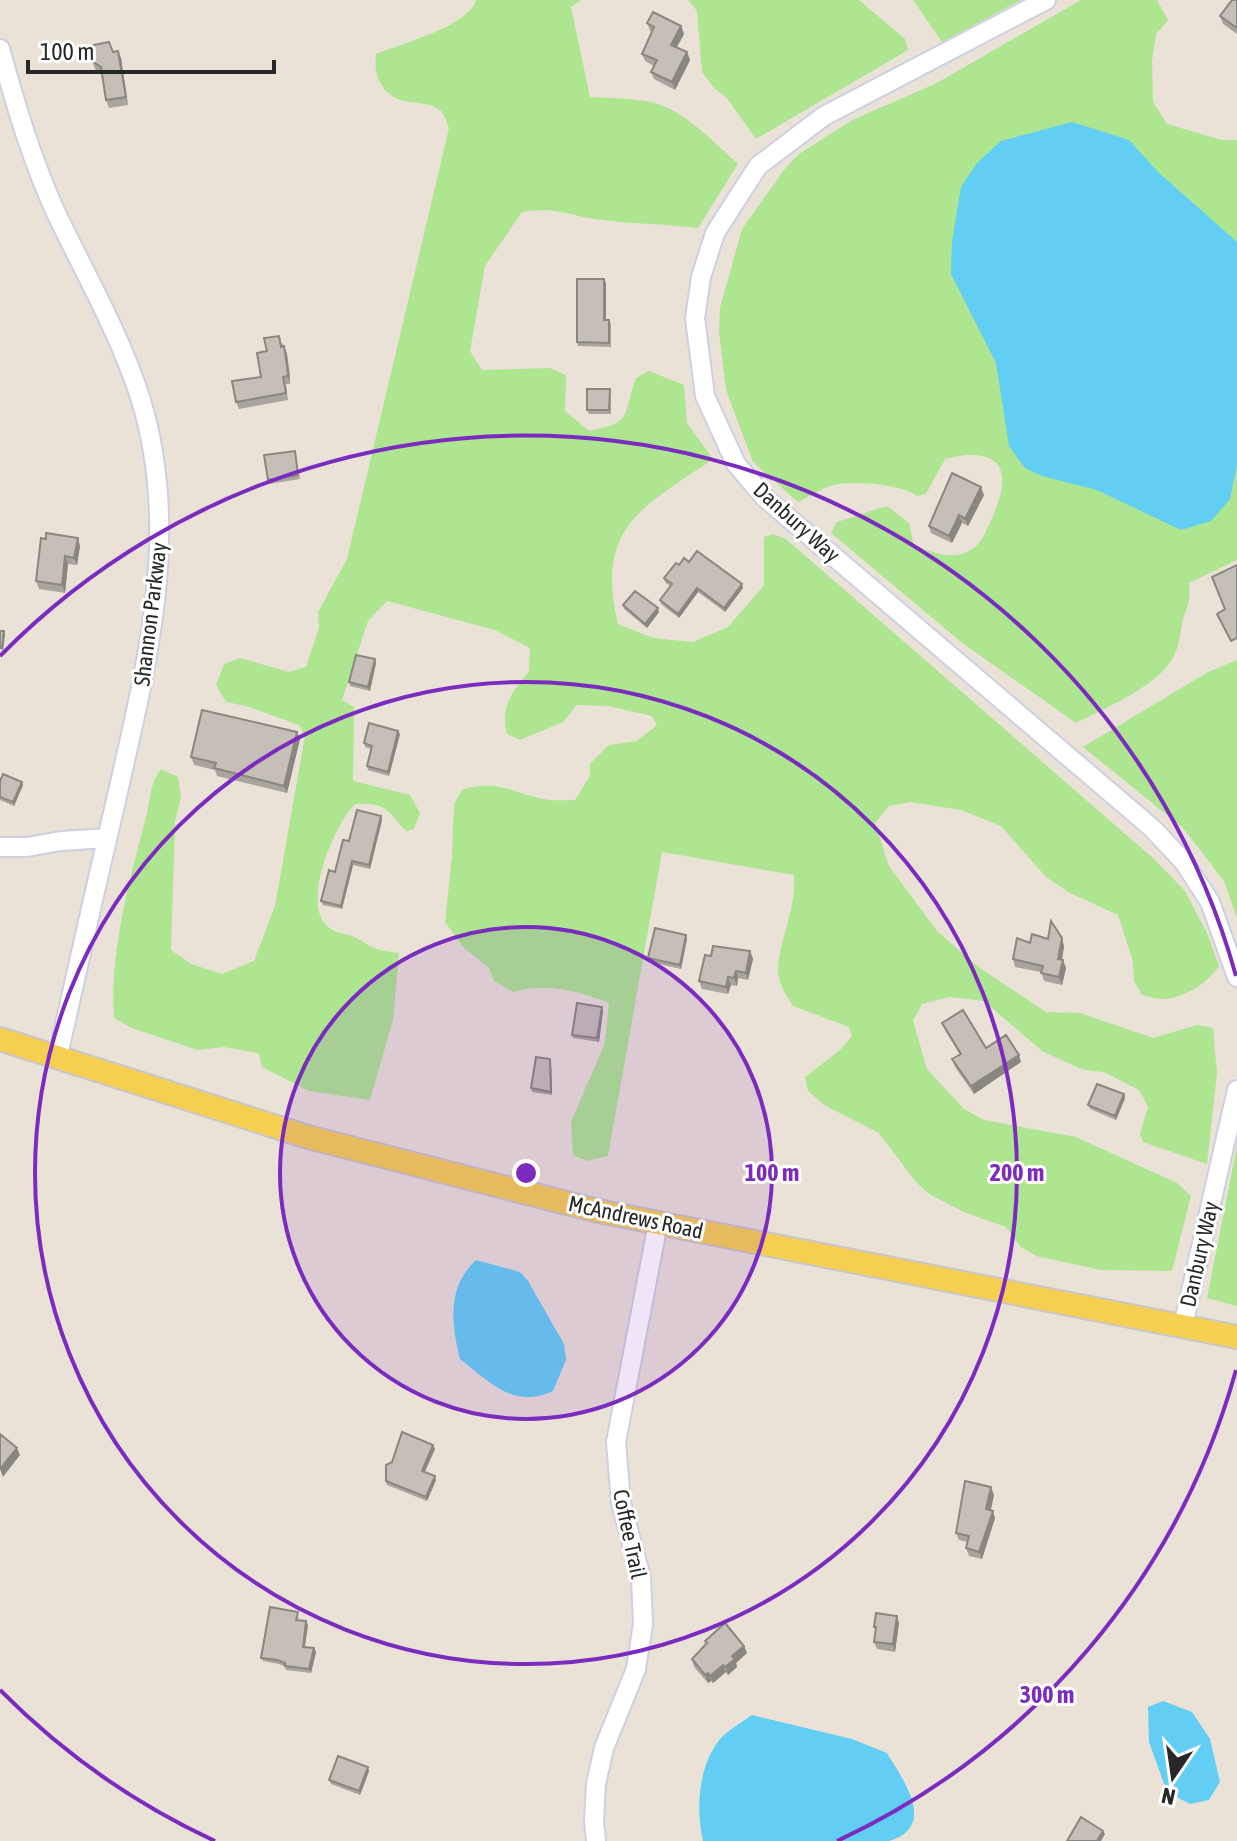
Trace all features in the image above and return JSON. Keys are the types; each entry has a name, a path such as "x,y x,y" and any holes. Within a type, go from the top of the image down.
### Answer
{"main road":[{"name":"McAndrews Road","path":"0,1039 308,1137 598,1211 1237,1337"}],"street":[{"name":"Danbury Way","path":"1046,0 824,116 758,166 715,233 701,277 695,318 705,396 736,464 764,497 1152,828 1184,862 1210,902 1237,977"},
{"name":"Shannon Parkway","path":"0,49 23,131 48,193 116,331 140,399 156,469 161,550 150,648 58,1055"},
{"path":"0,847 5,849 107,838"},
{"name":"Danbury Way","path":"1183,1326 1237,1090"},
{"name":"Coffee Trail","path":"596,1841 596,1784 604,1748 636,1669 643,1624 641,1577 621,1503 616,1442 658,1223"}],"green space":[{"path":"476,0 581,0 571,7 590,97 641,100 670,109 697,127 738,164 698,228 603,220 554,211 522,212 485,266 470,351 482,370 550,368 566,375 565,411 589,431 620,421 627,410 636,378 649,371 684,385 687,423 713,459 646,507 630,523 619,542 613,564 618,624 653,638 693,642 728,627 764,585 764,537 773,534 786,539 1154,859 1185,891 1207,933 1219,966 1202,984 1186,993 1155,998 1142,995 1134,981 1133,962 1118,915 1070,893 1046,877 1001,826 961,810 910,802 889,806 875,823 889,866 937,931 981,969 1046,1012 1080,1013 1153,1038 1197,1025 1213,1028 1217,1073 1207,1164 1143,1142 1140,1134 1148,1107 1139,1090 1104,1072 1084,1070 1042,1051 984,1001 950,997 922,1004 913,1021 927,1069 964,1109 984,1120 1076,1137 1177,1183 1191,1196 1172,1271 1101,1270 1036,1256 1021,1247 1006,1227 964,1212 929,1194 915,1181 879,1133 824,1105 808,1091 805,1077 840,1050 852,1036 849,1027 793,1006 783,989 778,971 779,959 793,899 794,875 662,852 608,1156 587,1161 573,1155 571,1122 605,1043 609,1003 562,989 538,988 514,992 494,981 489,968 464,948 445,922 454,804 463,789 486,786 547,800 575,800 590,776 590,764 609,745 637,741 657,725 652,716 608,706 577,705 563,722 520,740 507,734 505,716 513,693 529,672 530,648 495,630 387,601 368,621 342,700 354,707 353,781 410,795 420,813 414,829 406,831 380,806 355,804 331,844 324,862 318,897 319,912 331,929 374,948 399,953 393,1020 370,1100 309,1091 262,1067 259,1053 223,1047 197,1050 132,1028 114,1018 115,968 122,919 152,788 161,769 178,777 181,798 175,821 171,950 191,964 222,974 254,961 275,906 305,736 299,725 226,702 216,685 224,664 240,658 289,672 306,667 319,628 318,612 347,559 449,128 440,110 400,100 386,91 376,71 376,54 462,18"},
{"path":"688,0 859,0 905,39 908,50 756,139 726,97 714,88 702,72 697,11"},
{"path":"913,0 1021,0 942,42"},
{"path":"1081,0 1157,0 1168,20 1156,34 1152,61 1153,102 1167,124 1222,140 1237,140 1237,560 1189,583 1189,598 1178,647 1167,667 1130,695 1076,723 961,642 831,533 837,522 887,506 909,523 914,545 947,555 967,552 983,537 999,499 1002,479 996,463 976,455 945,459 926,494 917,496 889,486 853,483 830,486 798,502 753,462 726,390 719,332 720,308 742,229 799,154 852,120 935,84"},
{"path":"1237,660 1237,918 1224,881 1183,828 1083,747 1208,672"},
{"path":"1237,1146 1237,1306 1207,1298"}],"water":[{"path":"1072,122 1129,140 1158,172 1237,242 1237,465 1230,499 1211,521 1181,530 1097,490 1042,476 1025,468 1009,446 996,363 951,274 952,241 961,187 977,163 1001,141"},
{"path":"476,1260 520,1272 528,1281 564,1344 566,1360 553,1391 539,1396 514,1395 492,1384 460,1359 453,1319 454,1306 460,1282"},
{"path":"1163,1701 1192,1712 1210,1739 1220,1782 1209,1800 1190,1804 1167,1792 1149,1742 1148,1707"},
{"path":"752,1715 852,1739 887,1753 908,1789 914,1814 912,1825 904,1834 889,1841 703,1841 699,1803 706,1765 720,1739"}],"building":[{"path":"1232,0 1237,0 1237,28 1220,16"},
{"path":"653,12 681,26 671,45 687,52 672,82 651,72 657,60 642,54 654,27 647,23"},
{"path":"109,42 113,52 118,51 126,97 106,100 101,67 92,61 89,46"},
{"path":"577,279 604,279 604,320 609,320 609,343 577,342"},
{"path":"279,336 287,366 288,376 283,377 286,393 236,402 232,381 261,377 257,353 267,351 264,338"},
{"path":"587,389 610,389 609,410 587,410"},
{"path":"295,451 298,475 268,480 264,455"},
{"path":"952,473 981,487 965,519 959,515 949,536 929,526"},
{"path":"46,533 78,538 74,558 65,556 62,585 36,581 41,538 46,539"},
{"path":"697,551 742,584 724,608 697,588 678,614 660,600 672,584 664,578 676,563 679,565 684,558 689,562"},
{"path":"1237,565 1237,638 1231,641 1217,614 1225,609 1212,577"},
{"path":"635,591 658,608 645,624 623,605"},
{"path":"0,631 4,631 2,648 0,648"},
{"path":"356,655 375,659 368,687 349,682"},
{"path":"202,710 297,732 284,786 214,768 216,763 191,757"},
{"path":"369,723 398,731 388,772 367,766 372,746 364,743"},
{"path":"3,774 22,782 13,802 0,797"},
{"path":"357,810 381,816 369,865 352,861 341,906 321,901 329,870 335,872 343,840 349,841"},
{"path":"1051,921 1062,938 1058,959 1063,960 1059,977 1041,973 1043,966 1013,959 1017,938 1030,943 1032,934 1048,939"},
{"path":"655,928 686,935 680,965 648,958"},
{"path":"713,946 750,951 746,973 736,971 734,978 728,977 726,987 699,981 705,955 711,956"},
{"path":"577,1003 602,1007 597,1038 572,1035"},
{"path":"963,1010 986,1048 1006,1035 1019,1055 971,1086 952,1059 961,1054 942,1023"},
{"path":"536,1057 550,1059 551,1092 531,1088"},
{"path":"1097,1084 1124,1094 1115,1116 1088,1105"},
{"path":"402,1432 433,1445 422,1471 435,1476 426,1497 386,1481 386,1465 392,1462"},
{"path":"0,1434 17,1448 0,1469"},
{"path":"965,1481 991,1487 986,1509 993,1511 979,1552 966,1548 969,1536 956,1533"},
{"path":"270,1607 298,1612 296,1620 306,1621 303,1647 314,1648 309,1669 285,1666 277,1660 261,1658"},
{"path":"876,1613 897,1616 893,1644 874,1642"},
{"path":"725,1623 744,1646 725,1667 723,1665 710,1676 708,1673 705,1675 692,1659 707,1643 705,1641"},
{"path":"338,1756 368,1767 359,1791 329,1780"},
{"path":"1081,1817 1103,1831 1097,1841 1067,1841"}]}
